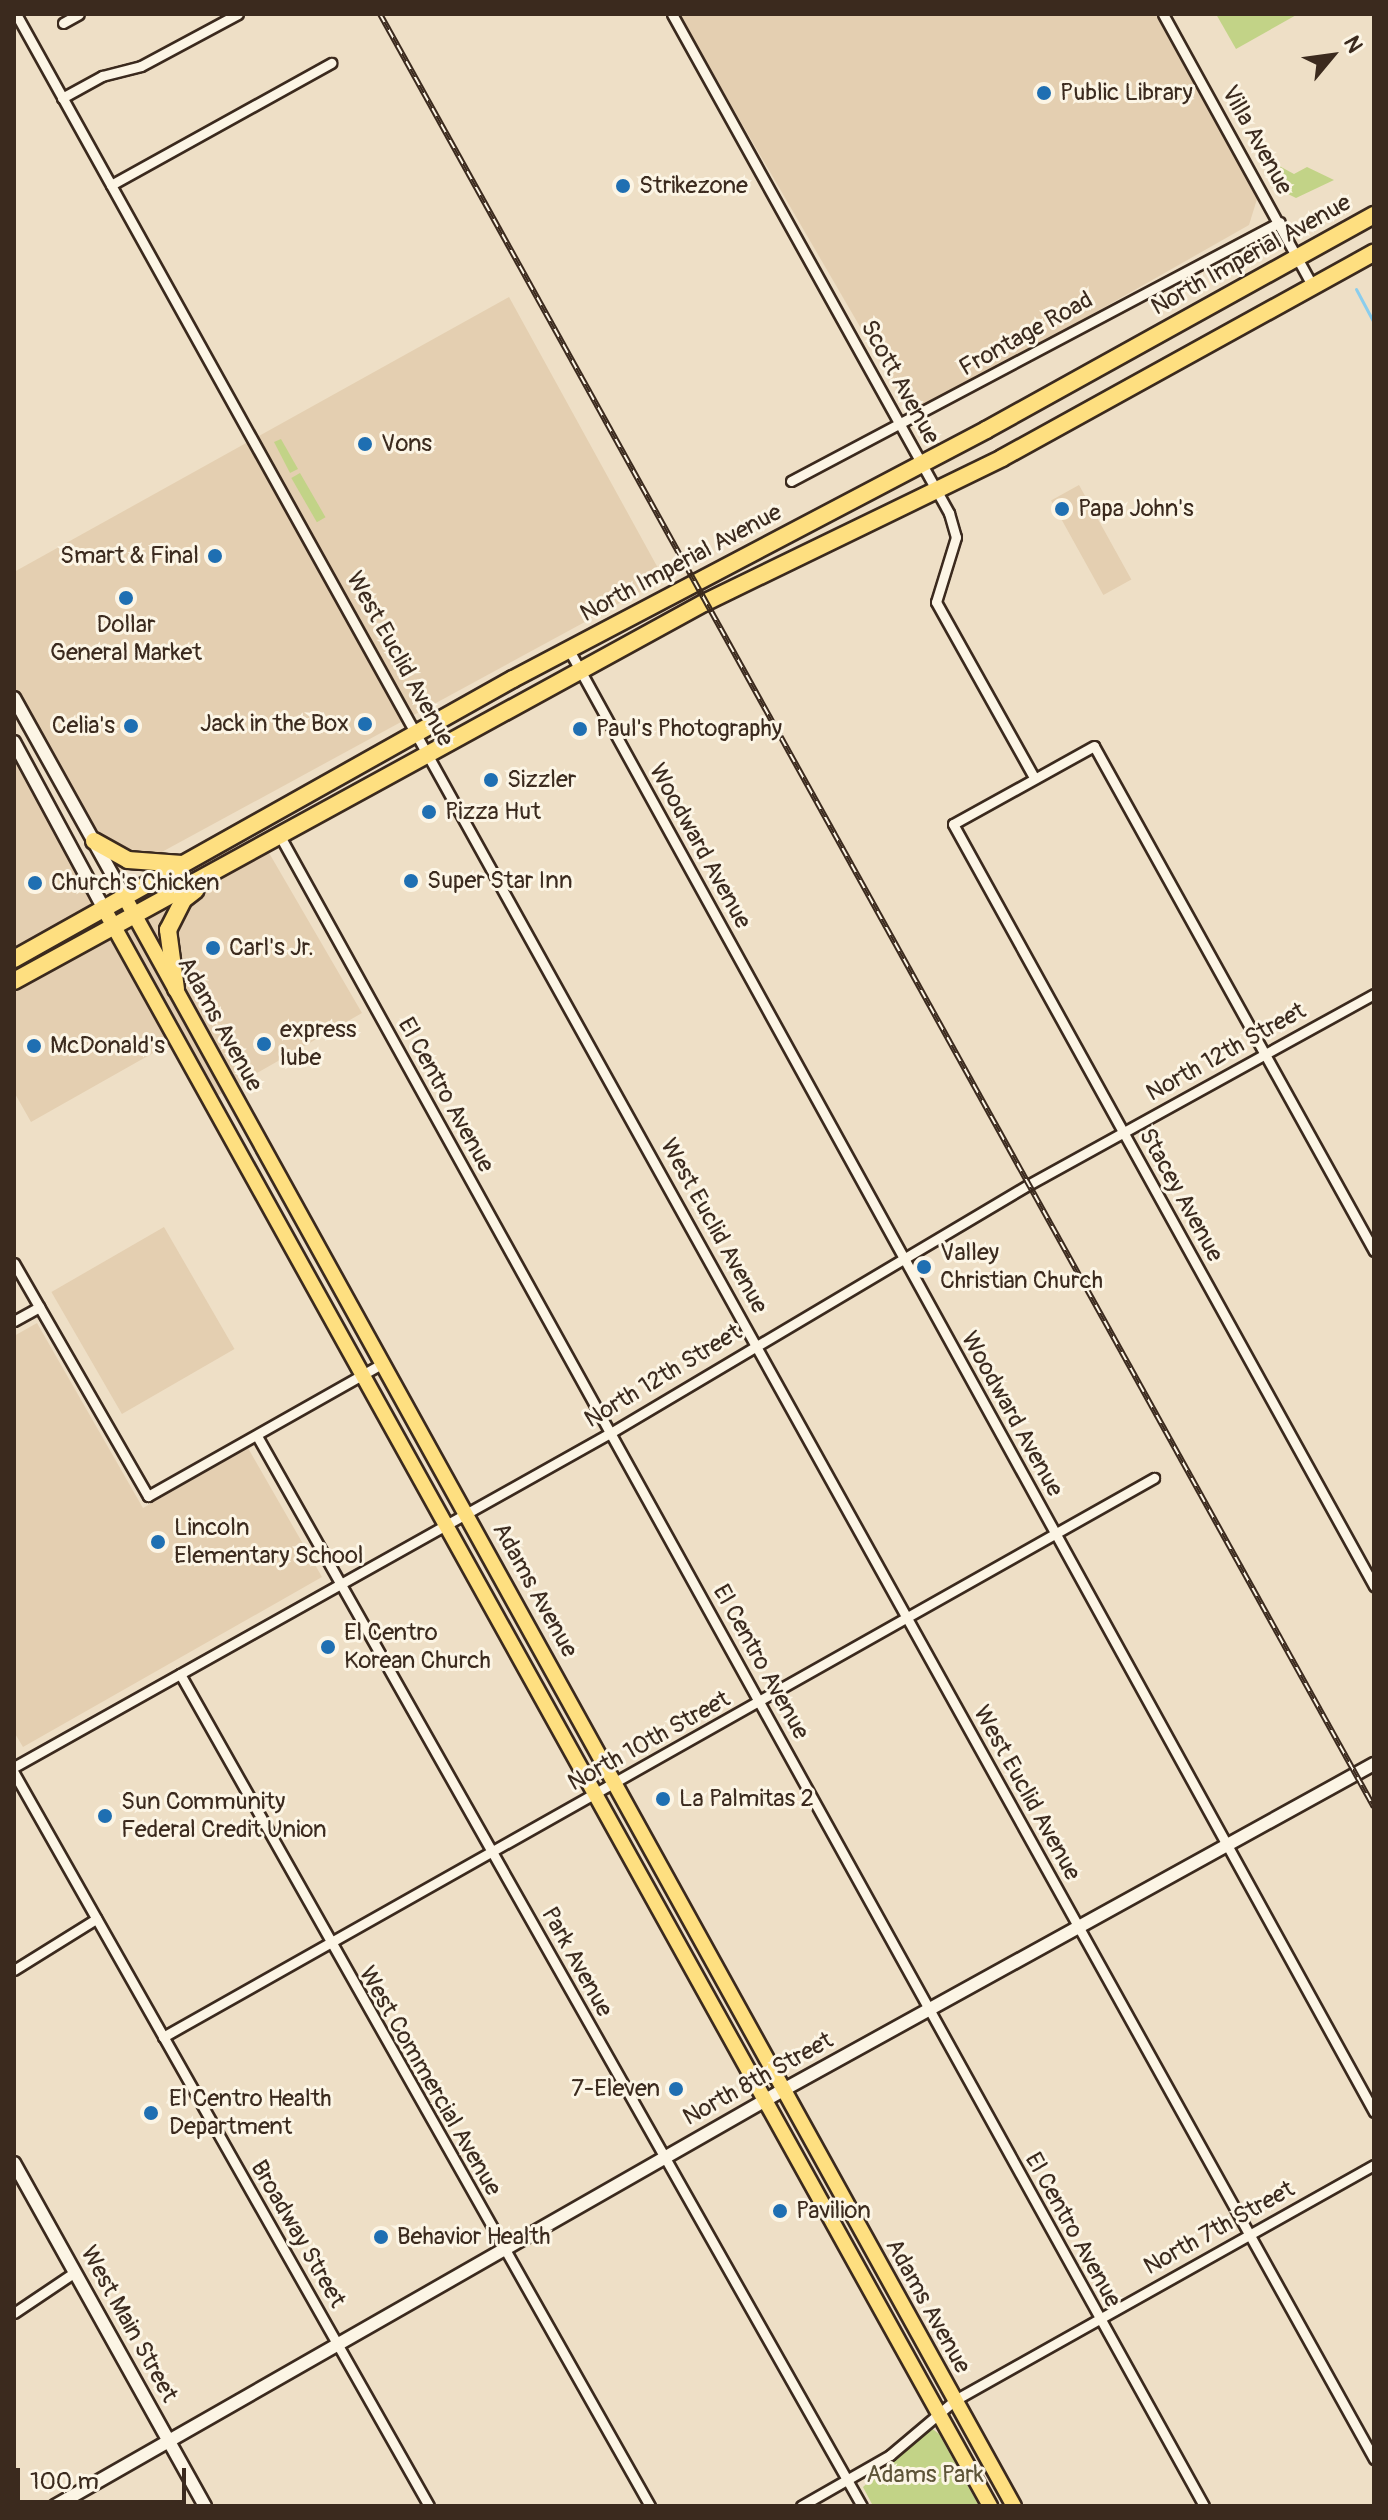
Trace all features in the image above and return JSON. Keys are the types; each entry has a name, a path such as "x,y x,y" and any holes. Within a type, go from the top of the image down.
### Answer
{"highway":[{"name":"North Imperial Avenue","path":"14,959 569,650 922,463 1374,215"},
{"name":"North Imperial Avenue","path":"14,981 281,838 704,603 937,490 1374,253"},
{"path":"94,841 128,860 183,864"},
{"path":"176,989 168,946 173,915 183,900 237,862"}],"main road":[{"name":"Adams Avenue","path":"124,896 467,1510 1014,2506"},
{"name":"Adams Avenue","path":"103,907 447,1522 763,2102 990,2506"}],"street":[{"name":"West Euclid Avenue","path":"16,14 431,755 1374,2459"},
{"path":"63,23 79,14"},
{"path":"62,98 102,76 141,66 238,14"},
{"name":"Scott Avenue","path":"672,14 937,490 956,537 936,602 1034,777"},
{"name":"Villa Avenue","path":"1163,14 1313,287"},
{"path":"111,185 331,63"},
{"name":"Frontage Road","path":"791,481 1280,222"},
{"name":"Woodward Avenue","path":"569,650 1374,2112"},
{"name":"Adams Avenue","path":"14,698 124,896"},
{"path":"14,716 29,724"},
{"name":"Adams Avenue","path":"14,742 103,907"},
{"path":"1034,777 1094,746 1374,1251"},
{"name":"Stacey Avenue","path":"1034,777 953,824 1374,1586"},
{"name":"El Centro Avenue","path":"281,838 1204,2506"},
{"name":"North 12th Street","path":"14,1770 467,1510 612,1432 756,1344 1123,1131 1374,994"},
{"path":"14,1263 148,1496 383,1363"},
{"path":"14,1321 39,1307"},
{"name":"Park Avenue","path":"257,1436 862,2506"},
{"name":"North 10th Street","path":"163,2037 1154,1478"},
{"name":"West Commercial Avenue","path":"180,1674 330,1945 650,2506"},
{"name":"North 8th Street","path":"55,2506 171,2444 337,2344 785,2089 1374,1764"},
{"name":"Broadway Street","path":"14,1770 429,2506"},
{"path":"14,1970 96,1919"},
{"name":"West Main Street","path":"14,2163 205,2506"},
{"name":"North 7th Street","path":"801,2506 849,2481 955,2400 1374,2165"},
{"path":"14,2313 75,2272"}],"shaded area":[{"path":"678,14 1161,14 1261,186 1249,225 927,408 913,409 898,392"},
{"path":"509,297 664,579 114,878 14,698 14,572"},
{"path":"1079,485 1131,579 1103,595 1051,501"},
{"path":"21,755 114,927 265,846 362,1013 210,1100 176,1040 31,1122 14,1092 14,759"},
{"path":"164,1227 234,1349 122,1414 51,1292"},
{"name":"Lincoln Elementary School","path":"37,1323 143,1508 248,1448 322,1577 23,1747 14,1732 14,1336"}],"green space":[{"path":"1216,14 1298,14 1236,49"},
{"path":"1268,160 1294,174 1307,167 1334,180 1296,198 1288,194"},
{"path":"281,439 298,469 290,473 274,442"},
{"path":"300,473 326,517 317,522 291,478"},
{"name":"Adams Park","path":"930,2427 939,2434 979,2506 873,2506 863,2487"}],"waterway":[{"path":"1356,289 1374,323"}],"railway":[{"path":"380,14 1374,1807"}],"place":[{"name":"Public Library","path":"1044,93"},
{"name":"Strikezone","path":"623,186"},
{"name":"Vons","path":"365,444"},
{"name":"Papa John's","path":"1062,509"},
{"name":"Smart & Final","path":"215,556"},
{"name":"Dollar General Market","path":"126,598"},
{"name":"Jack in the Box","path":"365,724"},
{"name":"Celia's","path":"131,726"},
{"name":"Paul's Photography","path":"580,729"},
{"name":"Sizzler","path":"491,780"},
{"name":"Pizza Hut","path":"429,812"},
{"name":"Super Star Inn","path":"411,881"},
{"name":"Church's Chicken","path":"35,883"},
{"name":"Carl's Jr.","path":"213,948"},
{"name":"express lube","path":"264,1044"},
{"name":"McDonald's","path":"34,1046"},
{"name":"Valley Christian Church","path":"924,1267"},
{"name":"Lincoln Elementary School","path":"158,1542"},
{"name":"El Centro Korean Church","path":"328,1647"},
{"name":"La Palmitas 2","path":"663,1799"},
{"name":"Sun Community Federal Credit Union","path":"105,1816"},
{"name":"7-Eleven","path":"676,2089"},
{"name":"El Centro Health Department","path":"151,2113"},
{"name":"Pavilion","path":"780,2211"},
{"name":"Behavior Health","path":"381,2237"}]}
